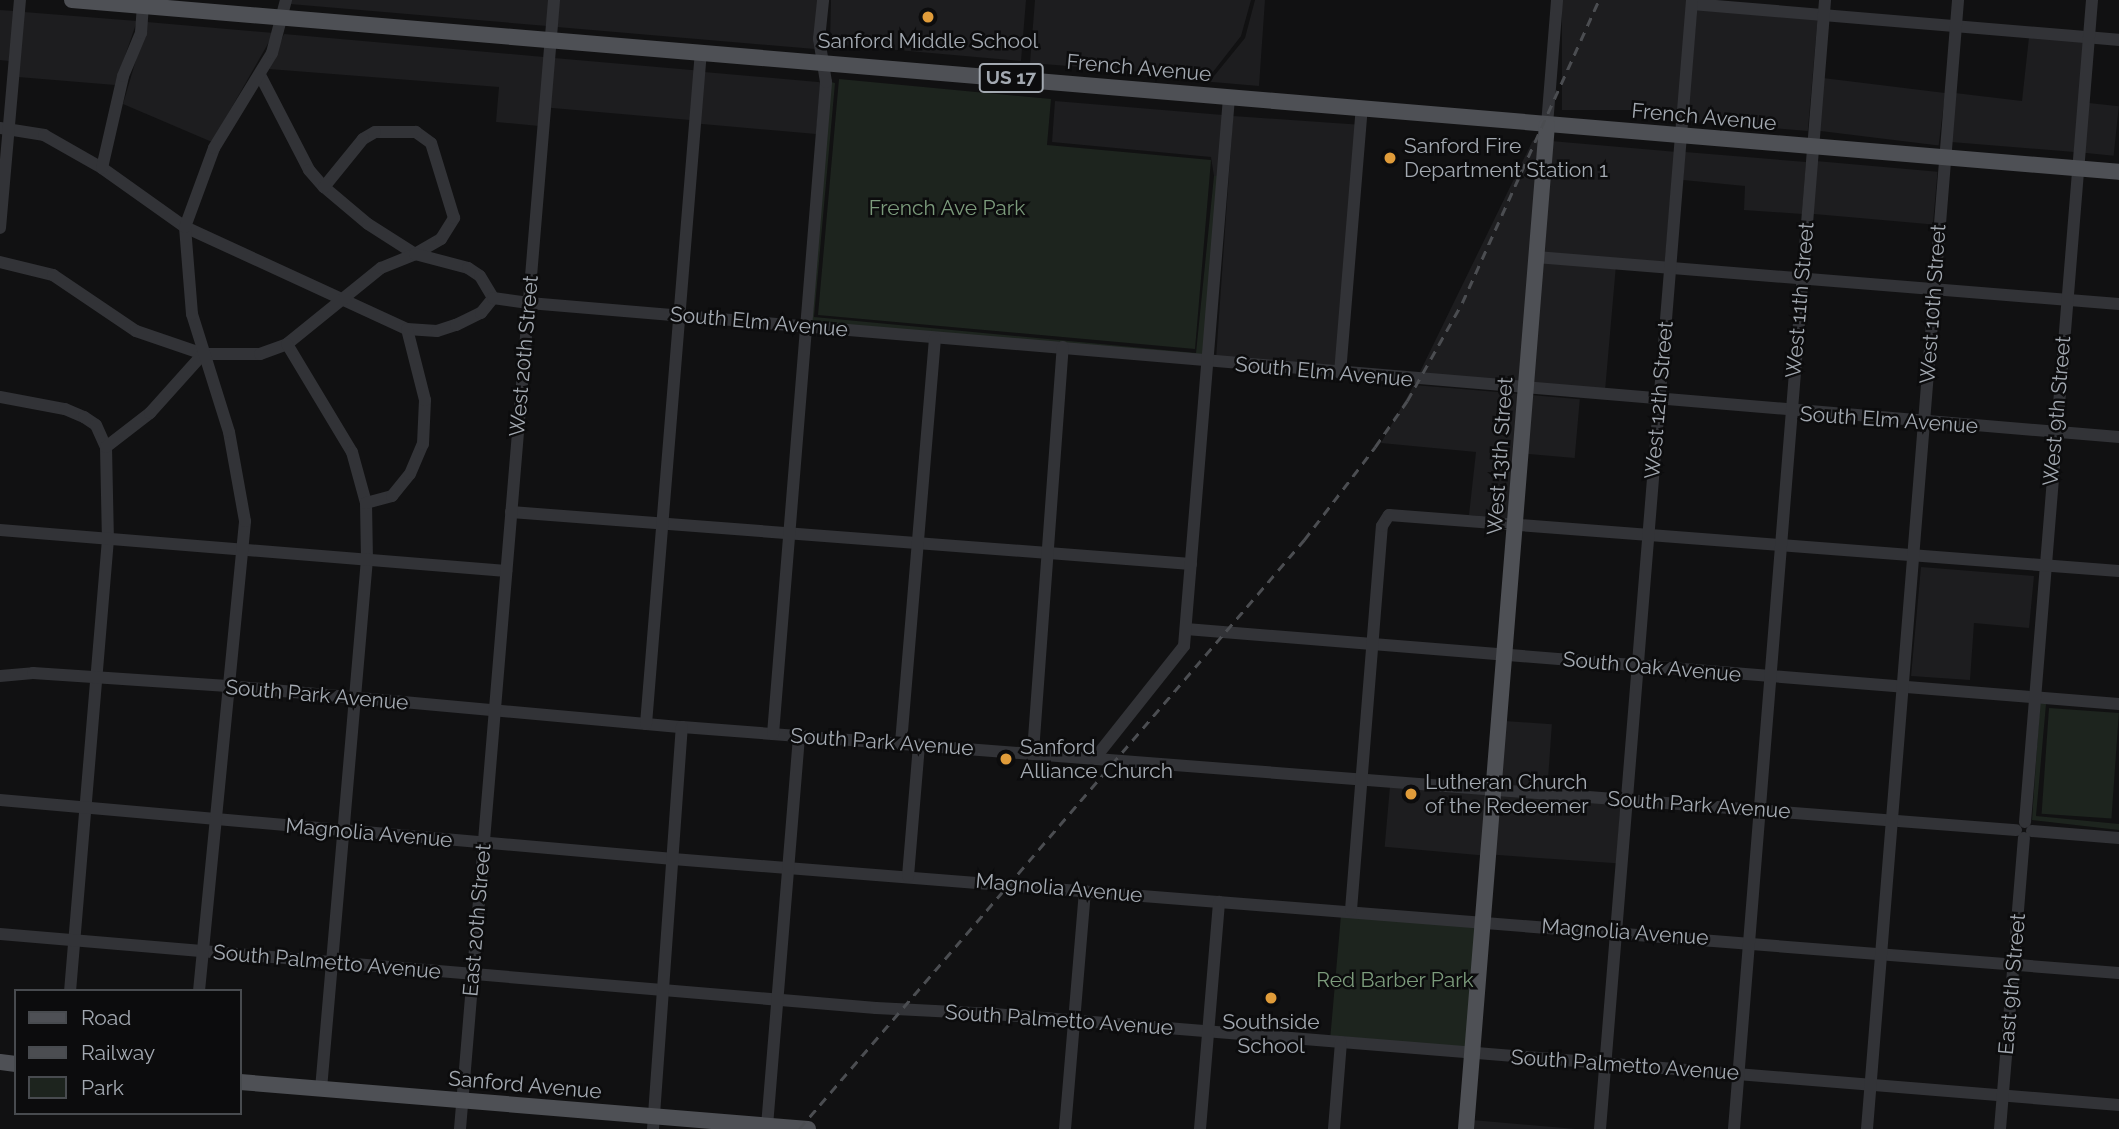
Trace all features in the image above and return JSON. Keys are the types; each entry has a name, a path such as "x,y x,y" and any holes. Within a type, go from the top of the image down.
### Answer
{"main road":[{"name":"French Avenue","path":"72,0 143,6 285,8 551,38 2119,172"},
{"name":"West 13th Street","path":"1466,1129 1547,125"},
{"name":"Sanford Avenue","path":"242,1082 462,1101 653,1123 808,1129"}],"street":[{"path":"0,228 4,129 20,0"},
{"name":"West 20th Street","path":"495,711 554,0"},
{"path":"773,734 826,82 823,62 823,0"},
{"path":"1547,125 1557,0"},
{"name":"West 11th Street","path":"1734,1129 1825,0"},
{"name":"West 10th Street","path":"1867,1129 1882,952 1889,818 1904,686 1958,0"},
{"name":"West 9th Street","path":"2024,830 2092,0"},
{"path":"1692,2 2119,40"},
{"name":"West 12th Street","path":"1600,1129 1692,2"},
{"path":"102,168 123,76 141,33 143,6"},
{"path":"199,989 213,819 245,521 240,475 203,354 189,295 185,228 214,148 260,75 285,8"},
{"path":"646,724 701,51"},
{"path":"4,129 44,135 102,168 185,228 346,299 407,330 437,331 481,313 493,299 480,276 468,268 415,254 368,224 324,187 303,161 260,75"},
{"path":"1095,758 1180,655 1186,629 1211,362 1229,97"},
{"path":"1340,373 1362,108"},
{"path":"0,262 53,275 136,331 203,354 260,354 287,344 346,299 381,268 415,254 441,239 454,218 431,144 416,132 375,132 363,139 324,187"},
{"path":"1536,257 2119,304"},
{"name":"South Elm Avenue","path":"493,299 1063,347 1526,390 2119,437"},
{"path":"366,503 383,501 397,491 418,461 423,444 425,400 407,330"},
{"path":"901,743 934,338"},
{"path":"287,344 352,452 366,503 367,559 321,1089"},
{"path":"1033,752 1063,347"},
{"path":"106,447 150,413 203,354"},
{"path":"0,397 55,407 84,417 96,425 106,447 108,539 70,989"},
{"path":"511,512 1191,564"},
{"path":"1351,910 1382,526 1390,515 2119,571"},
{"path":"0,530 506,571"},
{"name":"South Oak Avenue","path":"1186,629 2119,704"},
{"name":"South Park Avenue","path":"0,676 97,677 228,686 682,727 1889,818 2119,838"},
{"name":"East 20th Street","path":"460,1129 495,711"},
{"path":"653,1123 682,727"},
{"path":"767,1126 799,736"},
{"path":"908,876 919,744"},
{"name":"Magnolia Avenue","path":"0,800 673,859 1351,910 2119,973"},
{"name":"East 9th Street","path":"2000,1129 2024,830"},
{"path":"1065,1129 1084,891"},
{"path":"1200,1129 1219,902"},
{"name":"South Palmetto Avenue","path":"0,934 662,991 1074,1020 2119,1105"},
{"path":"1334,1129 1341,1042"}],"shaded area":[{"path":"291,0 549,0 547,26 290,4"},
{"path":"559,0 818,0 815,49 557,27"},
{"name":"Sanford Middle School","path":"831,0 1026,0 1021,61 830,44"},
{"path":"1035,0 1251,0 1241,36 1209,77 1030,63"},
{"path":"1255,0 1265,0 1259,86 1107,73 1210,81 1245,38"},
{"path":"1562,0 1687,0 1687,110 1562,110"},
{"path":"1697,9 1818,20 1808,131 1687,121"},
{"path":"0,10 14,11 9,61 0,60"},
{"path":"24,12 137,21 115,85 18,77"},
{"path":"147,22 274,33 212,142 123,104"},
{"path":"284,34 544,57 539,126 496,122 499,87 269,69"},
{"path":"2029,37 2084,42 2074,152 1951,142 1955,93 2022,101"},
{"path":"554,58 694,70 690,120 550,108"},
{"path":"704,72 821,82 816,134 699,124"},
{"path":"1823,78 1945,93 1939,146 1817,131"},
{"path":"1055,101 1223,115 1219,176 1214,176 1211,157 1052,142"},
{"path":"2089,103 2119,106 2114,156 2084,153"},
{"path":"1233,116 1356,125 1339,367 1216,358"},
{"path":"1533,140 1541,140 1522,385 1418,376"},
{"path":"1551,141 1675,152 1665,263 1541,253"},
{"path":"1685,152 1806,162 1802,214 1744,210 1745,186 1683,180"},
{"path":"1816,161 1938,172 1933,224 1811,214"},
{"path":"1541,262 1616,269 1605,392 1530,386"},
{"path":"1414,385 1521,394 1511,519 1469,515 1476,452 1381,443"},
{"path":"1531,395 1580,399 1575,458 1526,454"},
{"path":"1921,567 2034,576 2029,628 1974,623 1970,680 1911,676"},
{"path":"1505,721 1552,724 1547,789 1500,786"},
{"path":"1390,786 1489,795 1483,855 1385,847"},
{"path":"1499,795 1621,804 1617,863 1495,855"},
{"path":"1472,1120 1576,1129 1471,1129"}],"green space":[{"name":"French Ave Park","path":"839,79 1051,99 1047,145 1211,160 1195,349 818,315"},
{"path":"831,82 835,83 814,317 1196,353 1214,176 1219,176 1206,357 812,322"},
{"path":"2040,703 2046,704 2036,816 2119,824 2119,830 2032,820"},
{"path":"2049,708 2119,713 2111,819 2042,814"},
{"name":"Red Barber Park","path":"1341,915 1476,927 1466,1047 1330,1036"}],"railway":[{"path":"799,1129 1304,540 1375,447 1407,401 1462,303 1599,0"}],"place":[{"name":"Sanford Middle School","path":"928,17"},
{"name":"Sanford Fire Department Station 1","path":"1390,158"},
{"name":"Sanford Alliance Church","path":"1006,759"},
{"name":"Lutheran Church of the Redeemer","path":"1411,794"},
{"name":"Southside School","path":"1271,998"}]}
